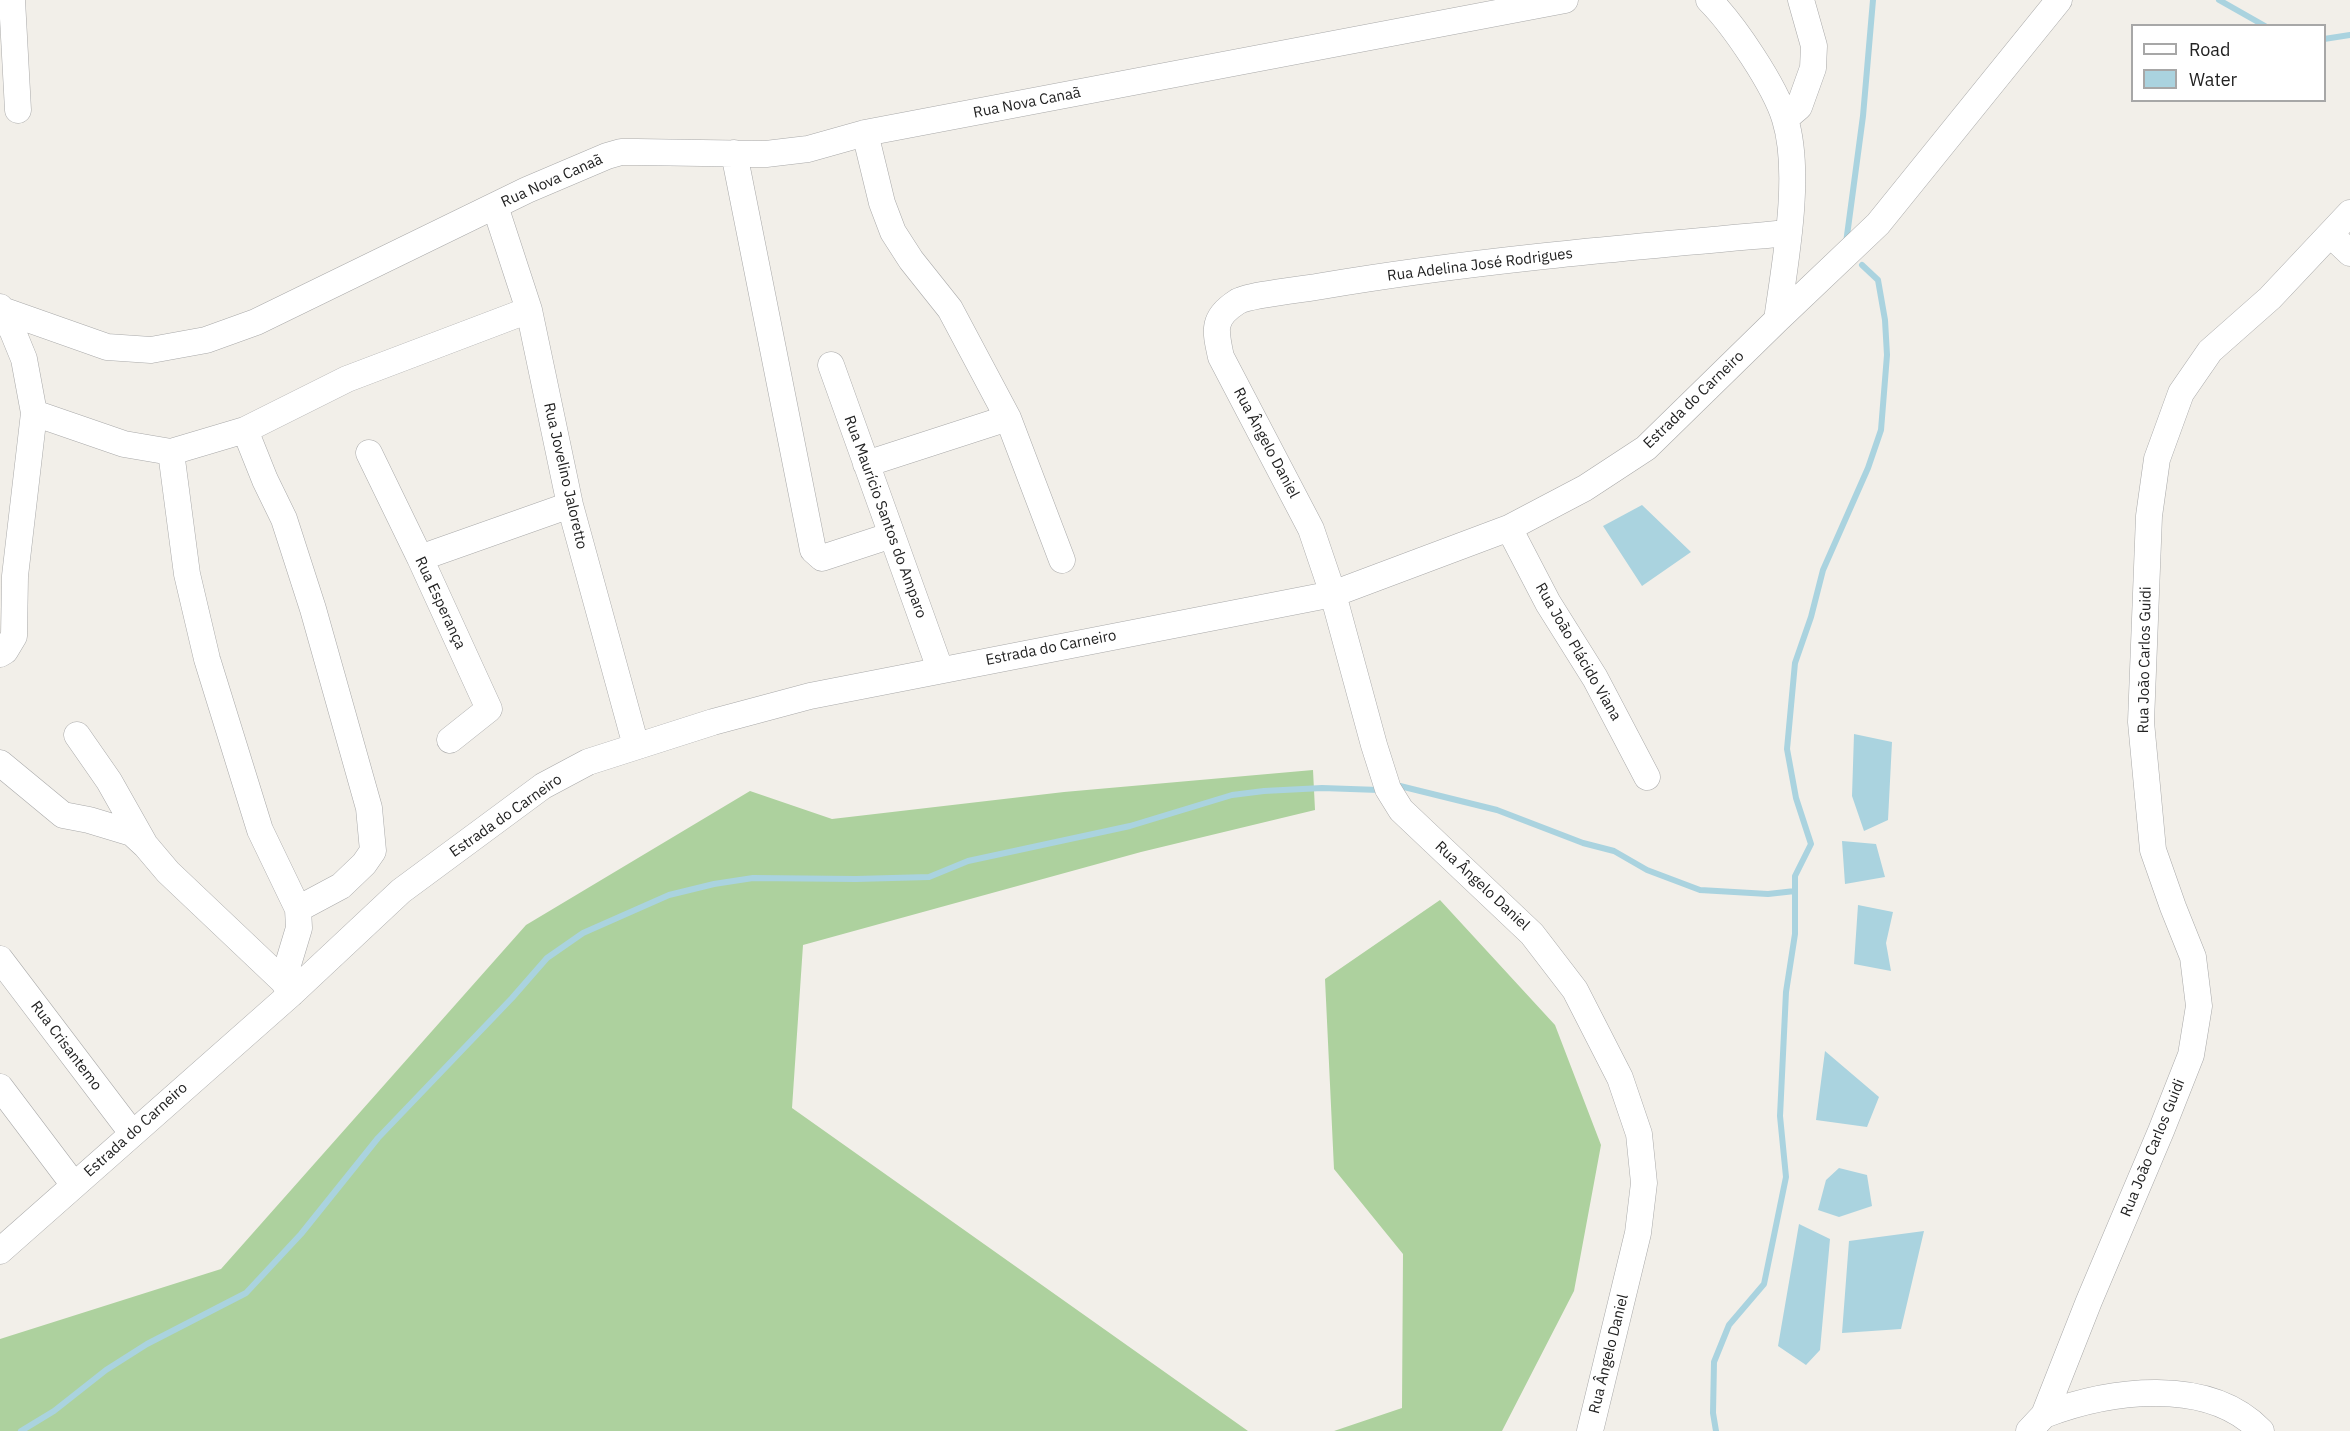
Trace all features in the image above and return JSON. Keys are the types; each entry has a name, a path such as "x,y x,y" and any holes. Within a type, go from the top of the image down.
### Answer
{"street":[{"path":"12,0 18,110"},
{"name":"Rua Nova Canaã","path":"1,309 107,347 151,350 206,340 256,322 495,206 590,162 621,152 766,154 808,149 865,133 1565,0"},
{"path":"1709,0 1747,48 1785,119 1790,150 1789,233 1777,320"},
{"path":"1785,119 1798,107 1813,68 1814,46 1801,0"},
{"name":"Estrada do Carneiro","path":"0,1251 132,1133 287,987 401,891 543,786 588,762 810,696 1333,594 1509,528 1585,488 1646,448 1878,224 2059,0"},
{"path":"865,133 882,203 894,231 911,260 950,309 1008,418 1062,560"},
{"path":"734,153 813,550 822,558 892,535"},
{"name":"Rua Jovelino Jaloretto","path":"495,206 529,310 570,505 636,746"},
{"name":"Rua João Carlos Guidi","path":"2037,1423 2191,1055 2199,1006 2193,957 2172,907 2153,850 2141,722 2149,516 2157,459 2181,393 2210,351 2270,298 2350,213"},
{"name":"Rua Adelina José Rodrigues","path":"1221,357 1216,336 1218,321 1225,311 1240,300 1352,281 1565,254 1789,233"},
{"path":"2331,235 2350,253"},
{"path":"0,654 5,651 14,636 15,576 34,413 24,359 1,309"},
{"path":"34,413 124,444 171,452 245,430 347,379 529,310"},
{"name":"Rua Ângelo Daniel","path":"1221,357 1311,530 1333,594 1388,789 1401,810 1532,934 1575,990 1620,1078 1639,1134 1644,1183 1638,1233 1590,1431"},
{"name":"Rua Maurício Santos do Amparo","path":"831,365 940,669"},
{"path":"866,464 1008,418"},
{"path":"245,430 284,519 369,808 373,851 364,864 341,886 298,909"},
{"path":"171,452 187,574 207,659 260,830 298,909 299,928 287,987"},
{"name":"Rua Esperança","path":"369,453 489,709 450,740"},
{"path":"420,558 570,505"},
{"name":"Rua João Plácido Viana","path":"1509,528 1548,603 1595,678 1647,777"},
{"path":"77,735 110,781 146,846"},
{"path":"0,763 63,815 132,833 168,872 287,987"},
{"name":"Rua Crisantemo","path":"0,959 132,1133"},
{"path":"0,1087 74,1185"},
{"path":"2037,1423 2072,1404 2108,1396 2155,1393 2204,1398 2248,1418 2261,1431"}],"green space":[{"path":"1313,770 1315,810 1141,852 803,945 792,1108 1248,1431 0,1431 0,1339 221,1269 526,925 750,791 832,819 1064,792"},
{"path":"1440,900 1555,1025 1601,1145 1574,1291 1502,1431 1334,1431 1402,1408 1403,1254 1334,1169 1325,979"}],"water":[{"path":"1642,505 1691,552 1642,586 1603,526"},
{"path":"1854,734 1892,742 1888,820 1864,831 1852,796"},
{"path":"1842,841 1876,844 1885,877 1845,884"},
{"path":"1858,905 1893,912 1886,943 1891,971 1854,964"},
{"path":"1825,1051 1879,1097 1867,1127 1816,1120"},
{"path":"1839,1168 1867,1175 1872,1206 1839,1217 1818,1210 1826,1180"},
{"path":"1799,1224 1830,1239 1820,1350 1806,1365 1778,1346"},
{"path":"1924,1231 1901,1329 1842,1333 1849,1241"}],"waterway":[{"path":"1846,243 1863,116 1873,0"},
{"path":"2219,0 2261,24"},
{"path":"2326,39 2350,35"},
{"path":"1716,1431 1713,1413 1714,1362 1729,1325 1764,1284 1786,1177 1780,1116 1786,992 1795,934 1795,876 1811,844 1796,798 1787,749 1795,663 1811,617 1823,570 1868,468 1881,430 1887,355 1885,320 1878,280 1862,265"},
{"path":"1400,786 1497,810 1583,843 1614,851 1647,870 1700,890 1768,894 1795,891"},
{"path":"21,1431 54,1411 106,1370 147,1344 246,1293 301,1234 378,1138 512,998 547,958 583,933 669,895 714,884 753,878 929,877 968,861 1130,826 1232,795 1322,788 1379,790"}]}
